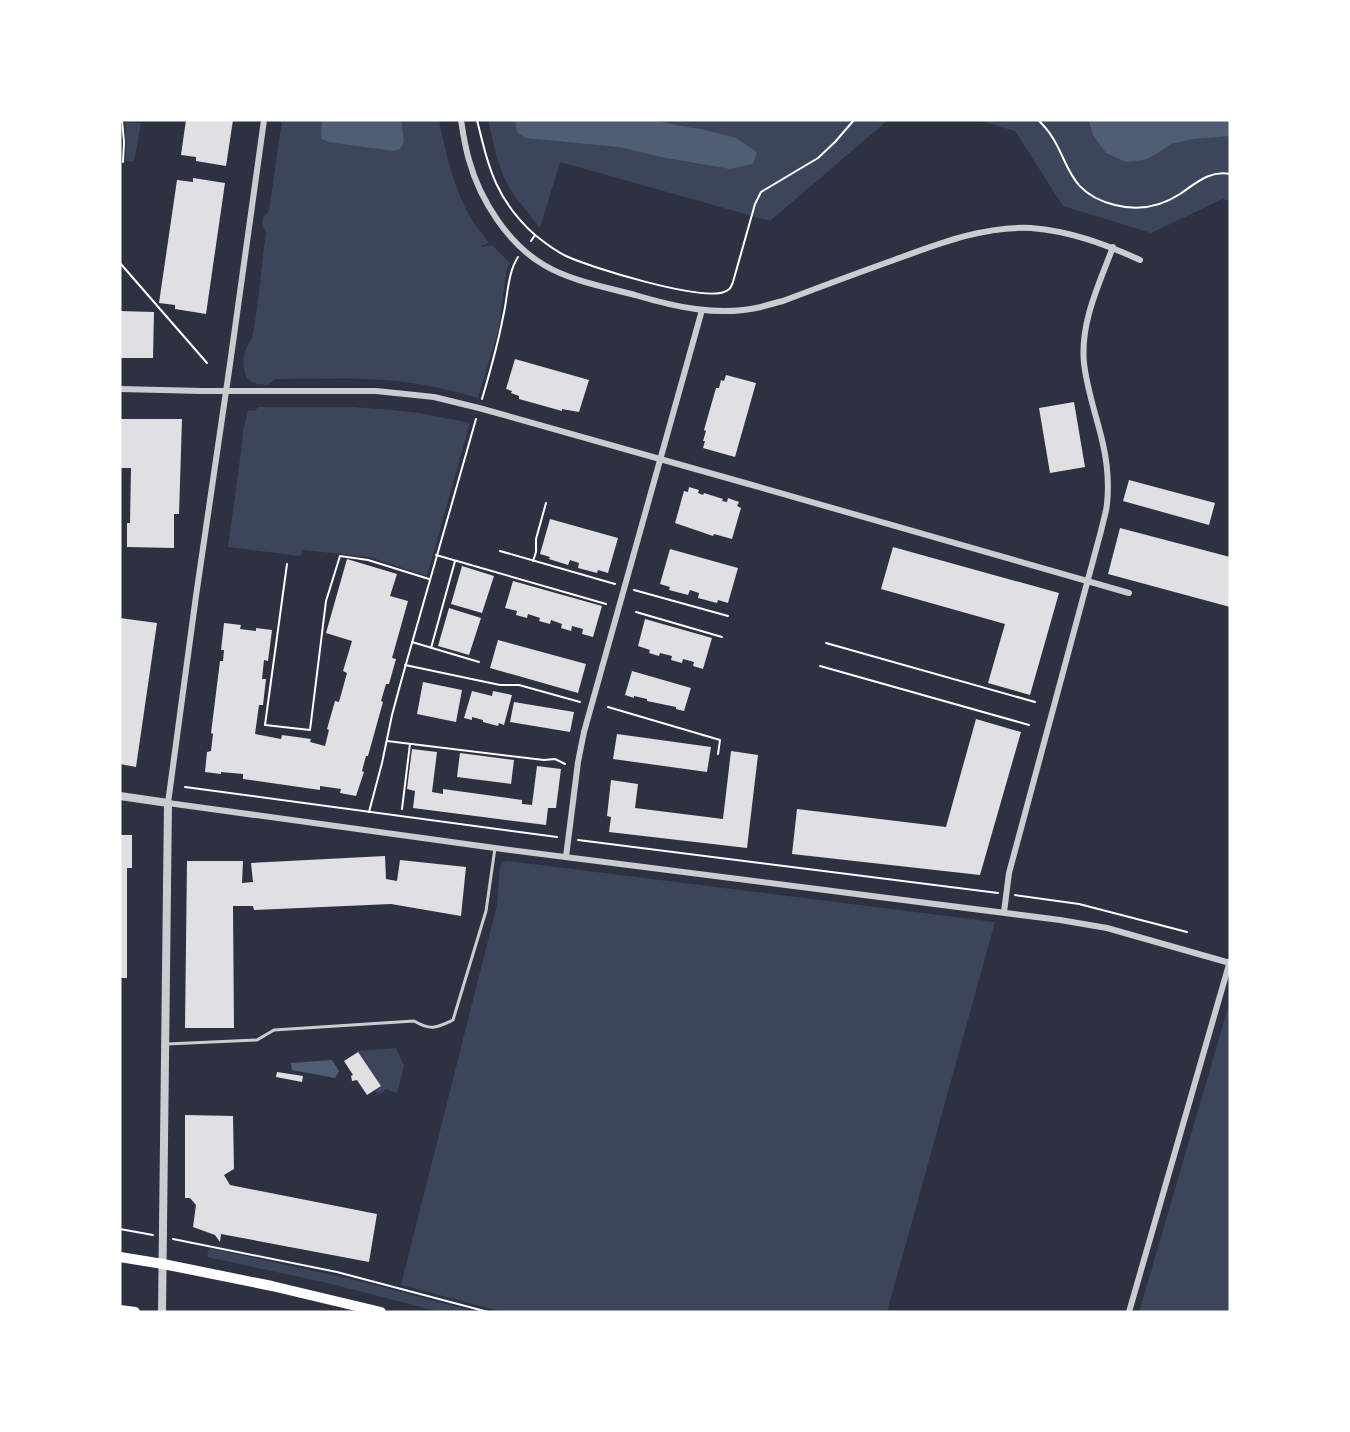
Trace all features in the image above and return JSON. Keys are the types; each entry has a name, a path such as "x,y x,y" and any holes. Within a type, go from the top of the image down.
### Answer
{"main road":[{"path":"120,1257 272,1286 381,1312"},
{"path":"120,1310 135,1312"}],"street":[{"path":"162,1312 168,803 264,120"},
{"path":"460,120 469,161 486,203 518,244 544,265 577,279 661,303 702,310 759,308 949,240 989,231 1030,228 1060,232 1113,248 1140,260"},
{"path":"1004,912 1009,873 1107,504 1104,446 1087,383 1084,337 1092,303 1113,248"},
{"path":"566,857 572,800 582,742 702,310"},
{"path":"120,389 376,391 434,397 1129,593"},
{"path":"120,796 495,848 1084,923 1230,962 1129,1312"}],"lane":[{"path":"165,1044 257,1040 274,1030 414,1021 426,1028 437,1027 453,1020 486,911 495,848"}],"path":[{"path":"122,120 123,162"},
{"path":"477,120 485,155 497,187 511,209 535,235 564,255 584,263 667,287 717,294 728,290 733,282 755,204 761,192 818,158 854,120"},
{"path":"1038,120 1054,139 1073,178 1081,188 1094,198 1108,203 1144,208 1160,204 1179,195 1211,175 1230,174"},
{"path":"529,243 535,235"},
{"path":"482,398 502,325 510,277 519,255"},
{"path":"120,263 207,363"},
{"path":"369,812 405,665 477,416"},
{"path":"533,561 536,552 535,543 546,503"},
{"path":"500,552 618,585"},
{"path":"436,555 606,604"},
{"path":"287,564 265,725 310,730 326,601 340,556 368,560 429,579"},
{"path":"430,648 455,561"},
{"path":"634,590 728,616"},
{"path":"636,612 722,637"},
{"path":"412,642 479,662"},
{"path":"826,643 1035,702"},
{"path":"405,665 500,685 519,685 580,702"},
{"path":"820,666 1029,725"},
{"path":"608,707 720,740 718,754"},
{"path":"387,741 544,760 555,759 565,764"},
{"path":"402,809 410,744"},
{"path":"185,787 558,837"},
{"path":"577,840 998,893"},
{"path":"1016,895 1079,904 1186,932"},
{"path":"120,1230 146,1233"},
{"path":"177,1239 337,1272 488,1312"}],"shaded area":[{"path":"282,120 439,120 455,184 472,220 489,243 481,246 492,245 510,263 506,273 499,328 478,398 396,381 275,379 268,385 254,383 246,377 244,356 252,336 257,309 266,233 262,225 263,217 269,211"},
{"path":"322,120 401,120 404,142 400,149 394,151 328,142 321,138"},
{"path":"488,120 888,120 770,221 560,162 540,228 508,186 497,157"},
{"path":"515,120 653,120 736,138 757,152 753,164 730,169 619,147 525,138 517,132"},
{"path":"977,120 1230,120 1230,201 1223,199 1151,233 1063,206 1015,131"},
{"path":"1089,120 1230,120 1230,136 1193,139 1171,144 1144,160 1126,162 1106,153 1093,135"},
{"path":"125,122 141,123 134,162 126,161"},
{"path":"258,407 353,407 420,413 470,423 427,576 369,557 303,550 300,556 228,547 243,431 248,410 255,411"},
{"path":"503,862 995,922 887,1312 503,1312 401,1285 497,905 500,866"},
{"path":"1230,1001 1230,1312 1139,1312"},
{"path":"396,1048 404,1066 397,1093 386,1089 379,1095 375,1090 381,1086 357,1051"},
{"path":"332,1060 339,1071 335,1078 292,1070 291,1063"},
{"path":"209,1248 360,1281 476,1312 441,1312 327,1283 207,1257"}],"building":[{"path":"186,120 233,120 226,166 196,161 196,157 181,155"},
{"path":"193,178 225,183 206,314 175,309 175,305 159,303 177,180 193,182"},
{"path":"120,311 154,312 153,358 120,358"},
{"path":"515,359 589,380 579,412 562,409 562,411 519,399 519,396 506,389"},
{"path":"726,375 756,383 735,457 703,448 706,431 704,430 716,388 719,388 721,380 724,381"},
{"path":"1074,402 1085,467 1050,473 1039,408"},
{"path":"120,419 182,419 179,514 174,514 174,548 127,547 131,468 120,468"},
{"path":"1129,480 1215,503 1209,525 1123,501"},
{"path":"689,487 699,490 698,493 703,495 704,493 723,499 722,501 727,502 728,498 739,502 737,506 741,508 732,539 714,534 713,536 675,523 684,491 688,492"},
{"path":"550,519 618,538 608,573 598,570 597,573 578,568 579,563 570,560 568,565 540,554"},
{"path":"1120,528 1230,557 1230,607 1108,574"},
{"path":"893,547 1059,593 1030,695 988,683 1005,624 881,589"},
{"path":"670,549 738,568 728,603 718,600 717,603 698,598 699,593 690,590 688,595 669,590 670,587 660,584"},
{"path":"347,559 397,574 390,596 408,601 392,658 396,659 389,684 386,684 381,701 383,702 356,796 340,793 341,789 320,786 320,790 243,779 243,774 205,772 207,752 211,751 220,661 223,661 224,650 221,650 224,623 241,625 240,629 272,630 268,661 264,660 262,679 266,679 263,705 259,705 255,734 281,739 282,735 311,739 310,742 325,746 335,701 339,702 347,673 343,671 352,641 326,633"},
{"path":"462,566 494,576 482,613 451,604"},
{"path":"513,581 602,606 593,637 582,634 583,629 572,626 571,631 561,628 562,624 551,620 550,624 539,621 540,618 528,614 527,618 516,615 517,611 505,608"},
{"path":"449,608 481,618 469,655 438,646"},
{"path":"120,618 157,623 136,767 120,764"},
{"path":"645,619 712,638 703,669 693,666 694,662 683,659 682,663 671,660 672,656 660,653 659,656 638,646"},
{"path":"498,640 586,664 578,693 490,668"},
{"path":"632,671 691,688 684,711 647,701 647,699 625,695"},
{"path":"423,682 462,690 456,722 417,714"},
{"path":"472,691 492,696 493,691 512,695 504,725 499,723 498,726 472,717 472,720 464,718"},
{"path":"514,702 574,712 570,732 510,722"},
{"path":"976,719 1021,732 980,875 792,854 797,809 946,827"},
{"path":"617,734 711,747 707,772 613,759"},
{"path":"412,749 437,752 432,792 443,794 443,789 522,800 522,804 532,805 537,766 561,769 556,808 548,808 546,825 413,808 415,791 407,789"},
{"path":"731,751 758,755 747,848 609,832 611,817 607,816 611,780 638,784 635,808 723,819"},
{"path":"460,753 514,760 511,784 457,777"},
{"path":"120,835 132,835 132,868 127,868 127,978 120,978"},
{"path":"385,856 386,879 397,881 400,860 466,867 461,916 391,904 254,910 253,906 233,906 234,1028 185,1028 187,861 243,861 242,883 253,882 251,863"},
{"path":"358,1052 381,1086 367,1095 357,1080 352,1081 351,1076 353,1075 344,1061"},
{"path":"277,1072 303,1076 302,1082 276,1077"},
{"path":"185,1115 233,1116 234,1169 224,1175 230,1185 377,1214 369,1262 221,1234 220,1242 215,1235 193,1227 196,1205 190,1198 185,1198"}]}
